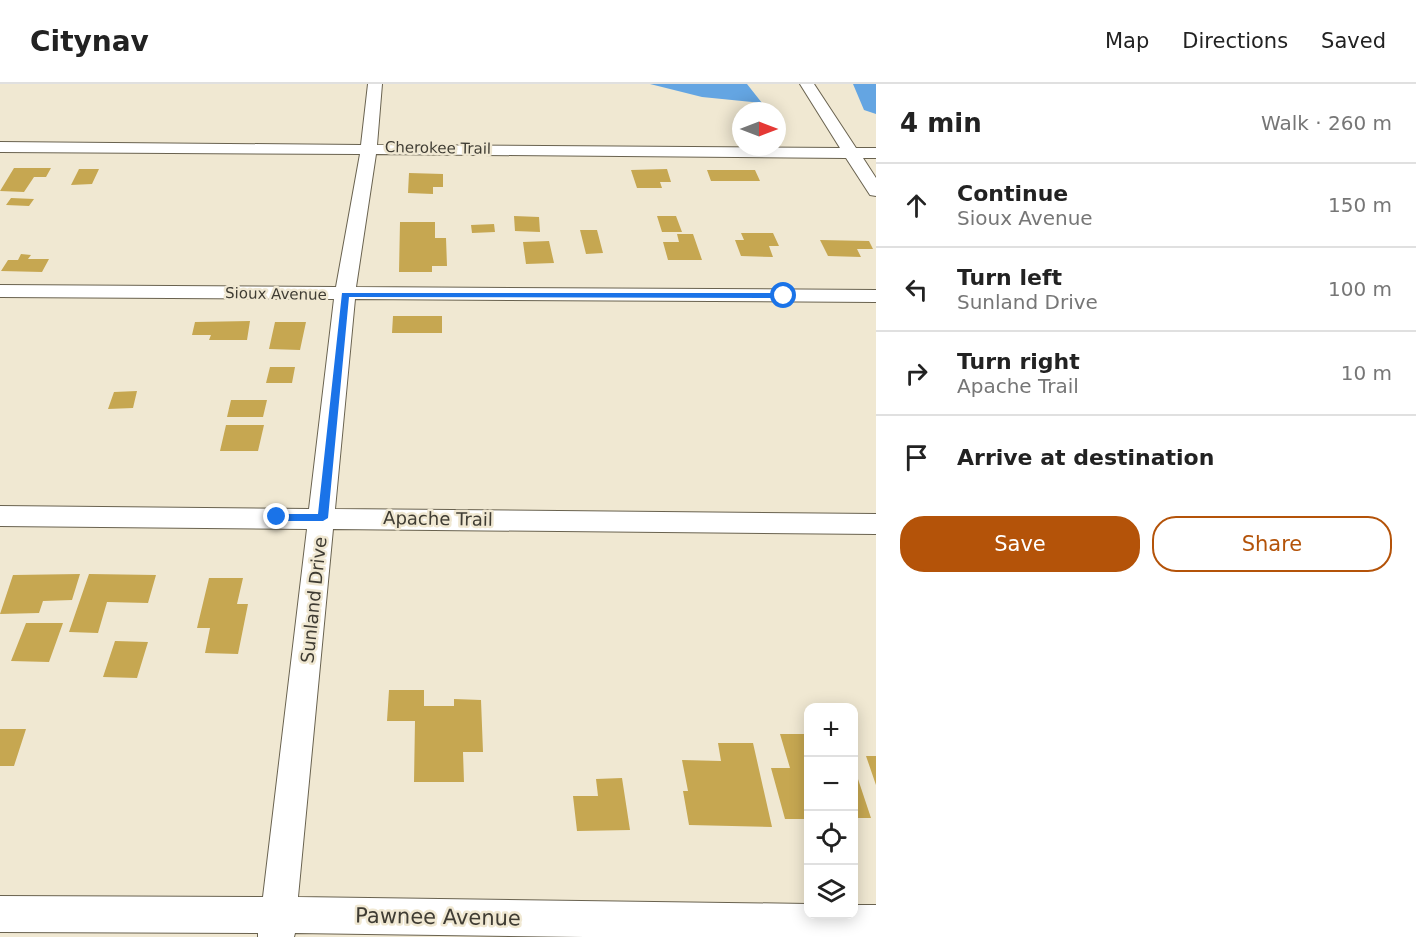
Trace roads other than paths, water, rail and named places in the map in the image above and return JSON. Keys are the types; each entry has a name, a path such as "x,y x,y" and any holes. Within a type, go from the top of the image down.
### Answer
{"street":[{"name":"Sunland Drive","path":"277,926 323,518 345,294 369,148 375,84"},
{"path":"807,84 876,191"},
{"name":"Cherokee Trail","path":"0,147 876,153"},
{"name":"Sioux Avenue","path":"0,291 876,296"},
{"name":"Apache Trail","path":"0,516 876,524"},
{"name":"Pawnee Avenue","path":"0,914 277,926 876,923"}],"water":[{"path":"650,84 747,84 761,102 752,102 702,97"},
{"path":"853,84 876,84 876,114 864,110"}]}
